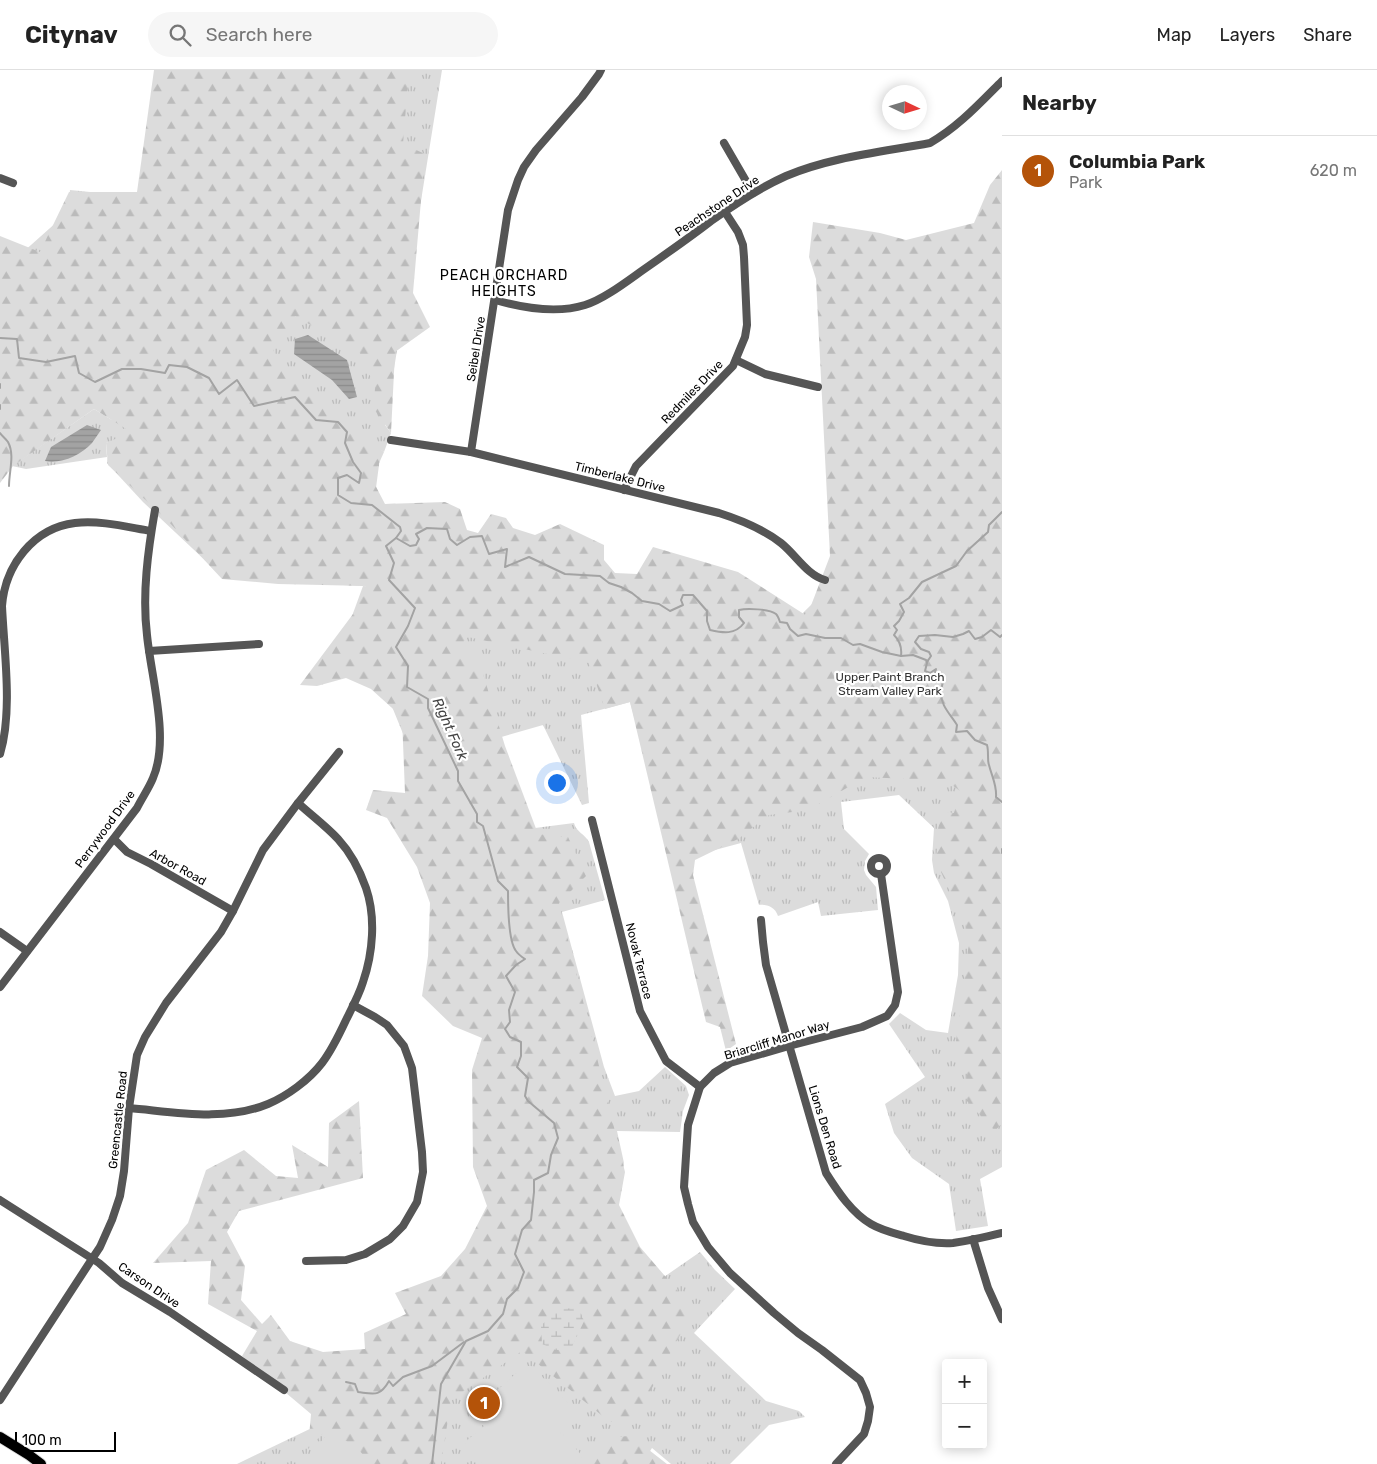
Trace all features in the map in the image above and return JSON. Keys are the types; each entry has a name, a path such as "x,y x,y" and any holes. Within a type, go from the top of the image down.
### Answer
{"main road":[{"path":"0,1437 41,1464"}],"street":[{"name":"Seibel Drive","path":"471,452 508,210 518,180 524,167 536,150 582,97 601,70"},
{"name":"Peachstone Drive","path":"495,300 512,305 554,310 586,305 629,280 753,192 786,176 818,165 930,143 944,135 964,118 1002,81"},
{"path":"724,143 753,192"},
{"path":"0,178 13,183"},
{"name":"Redmiles Drive","path":"624,490 636,466 733,366 745,337 747,325 744,257 738,232 725,212"},
{"path":"736,360 766,374 818,387"},
{"name":"Timberlake Drive","path":"391,440 471,452 719,513 755,527 781,543 816,577 825,580"},
{"name":"Perrywood Drive","path":"0,987 137,808 154,777 158,760 160,728 146,634 145,598 156,510"},
{"path":"0,754 4,740 7,686 2,653 3,594 11,570 25,549 46,532 77,523 95,523 152,531"},
{"path":"149,651 259,644"},
{"name":"Greencastle Road","path":"0,1400 100,1247 112,1220 120,1196 124,1171 129,1108 137,1055 145,1036 166,1002 221,932 263,850 339,752"},
{"path":"129,1108 196,1114 226,1114 251,1110 270,1103 296,1088 322,1063 336,1041 363,982 369,959 372,932 370,907 366,888 355,864 338,840 298,803"},
{"name":"Novak Terrace","path":"592,820 640,1011 666,1061 700,1087"},
{"name":"Arbor Road","path":"114,839 127,852 233,911"},
{"name":"Briarcliff Manor Way","path":"700,1087 714,1073 730,1063 862,1027 887,1016 895,1005 898,992 881,874"},
{"name":"Lions Den Road","path":"762,920 766,965 826,1173 836,1189 848,1204 871,1224 909,1238 930,1242 953,1243 1002,1233"},
{"path":"0,932 27,951"},
{"path":"306,1261 346,1260 365,1254 390,1239 404,1226 417,1202 423,1172 412,1068 404,1046 387,1025 375,1016 353,1005"},
{"path":"700,1087 688,1125 685,1156 684,1187 693,1222 708,1247 730,1273 798,1333 860,1380 866,1392 870,1407 864,1434 836,1464"},
{"name":"Carson Drive","path":"0,1200 92,1259 122,1283 170,1312 284,1390"},
{"path":"973,1239 988,1288 1002,1319"}],"green space":[{"path":"154,70 409,70 403,144 425,154 413,293 430,327 395,352 391,433 374,409 375,387 357,347 295,316 272,348 288,377 384,452 372,479 385,504 445,502 460,509 467,530 478,533 491,514 506,518 513,528 535,535 560,524 604,545 604,560 615,573 637,574 653,547 738,572 807,616 830,556 816,279 809,257 813,222 880,233 906,240 974,223 990,185 1002,170 1002,1123 995,1131 967,1101 967,1074 956,1041 970,935 936,861 940,811 954,813 960,791 947,781 866,777 808,810 769,815 738,839 695,860 693,875 736,1044 726,1051 720,1027 706,1022 630,702 605,709 589,663 468,637 458,648 480,664 505,746 538,834 568,837 586,876 559,903 625,1172 619,1205 640,1247 689,1304 689,1318 635,1420 610,1422 522,1351 451,1400 441,1464 370,1464 360,1451 328,1428 308,1449 311,1414 242,1356 257,1331 208,1304 211,1261 153,1263 188,1223 206,1170 244,1150 276,1176 298,1178 292,1145 328,1167 329,1123 359,1101 363,1178 239,1211 227,1232 245,1266 241,1300 262,1324 271,1315 290,1341 323,1352 365,1349 364,1333 406,1314 395,1293 441,1276 465,1249 487,1206 473,1167 472,1070 482,1038 453,1026 422,996 428,956 430,903 417,867 387,818 366,810 373,790 405,793 402,717 371,689 346,678 317,686 300,685 353,614 366,586 278,584 222,579 168,521 108,465 106,443 131,432 94,409 13,466 0,483 0,236 40,252 69,192 137,192"},
{"path":"155,70 442,70 385,425 391,433 384,452 381,450 363,586 225,579 143,502 107,463 110,442 106,443 107,457 26,469 12,466 94,409 112,420 22,253 68,212 70,190 140,197"},
{"name":"Upper Paint Branch Stream Valley Park","path":"1002,424 1002,1167 980,1179 988,1226 956,1231 949,1184 912,1158 894,1133 885,1104 925,1077 889,1024 900,1013 926,1030 948,1033 958,975 959,943 948,901 934,873 932,860 934,828 899,795 841,802 844,829 869,854 865,861 864,870 876,887 878,910 821,916 818,902 778,916 775,910 770,907 759,905 741,843 674,861 630,702 581,715 589,803 582,805 543,725 498,738 535,828 574,823 589,842 605,900 562,912 604,1067 615,1096 639,1091 665,1067 686,1086 689,1095 683,1111 680,1132 617,1131 624,1163 616,1202 633,1240 661,1279 700,1252 735,1289 694,1333 766,1401 799,1411 805,1417 769,1425 730,1464 671,1464 652,1448 642,1464 237,1464 341,1414 466,1360 509,1166 476,913 360,628 348,627 363,586 692,602 756,659"},
{"path":"579,1308 584,1321 571,1349 556,1350 542,1344 541,1326 556,1309"},
{"path":"524,1366 531,1366 580,1414 566,1428 559,1432 565,1436 583,1457 574,1464 482,1464 465,1442 484,1426 472,1413"},
{"path":"330,1430 350,1444 365,1464 304,1464"},
{"path":"631,1436 667,1464 579,1464 612,1437"}],"shaded area":[{"path":"308,335 347,360 357,397 349,399 332,380 294,354 295,339"},
{"path":"87,425 101,430 87,448 64,460 45,461 51,447"}],"waterway":[{"name":"Right Fork","path":"0,338 17,339 19,358 46,362 75,356 79,373 95,382 122,369 141,369 165,373 169,365 187,367 209,378 219,394 237,380 254,406 295,397 316,420 338,422 347,432 345,443 353,462 361,473 359,483 347,475 338,478 338,495 351,503 372,505 400,527 401,531 396,538 386,546 394,563 389,580 415,608 408,626 396,647 408,666 407,687 428,699 428,708 458,771 458,781 477,814 477,822 483,826 498,881 508,891 511,939 516,951 525,959 516,965 506,976 515,992 509,1010 510,1022 505,1029 510,1037 521,1042 521,1056 517,1067 528,1078 525,1096 528,1101 554,1123 558,1138 551,1155 548,1173 534,1180 531,1220 522,1230 515,1254 524,1272 518,1288 507,1299 503,1314 488,1331 466,1341 441,1384 432,1464"},
{"path":"0,433 8,442 11,452 9,486"},
{"path":"901,656 900,645 894,635 897,630 894,626 904,612 900,604 909,598 922,582 956,566 967,551 988,532 989,525 1002,512"},
{"path":"396,538 410,546 416,545 419,539 416,534 427,528 447,529 450,539 457,545 470,537 482,536 489,554 507,549 505,567 529,557 565,574 600,576 609,583 632,593 642,601 659,604 670,611 683,605 681,600 683,595 693,595 707,611 707,621 710,630 724,632 737,630 744,623 739,617 739,610 763,610 776,614 780,622 787,623 790,629 798,636 806,634 825,638 841,638 853,645 860,644 882,652 901,656 913,655 926,660 925,671 930,673 936,669 934,676 936,682 943,680 941,697 946,710 957,725 956,732 967,731 975,740 987,745 988,763 995,785 996,797 1002,802"},
{"path":"927,662 931,656 929,652 921,649 915,642 919,636 953,637 969,631 975,639 982,637 991,630 1000,637 1002,635"},
{"path":"346,1382 355,1384 358,1392 379,1392 383,1390 389,1381 393,1386 403,1377 432,1366 464,1342"}],"place":[{"name":"Columbia Park","path":"484,1403"}],"district":[{"name":"PEACH ORCHARD HEIGHTS","path":"504,284"}]}
